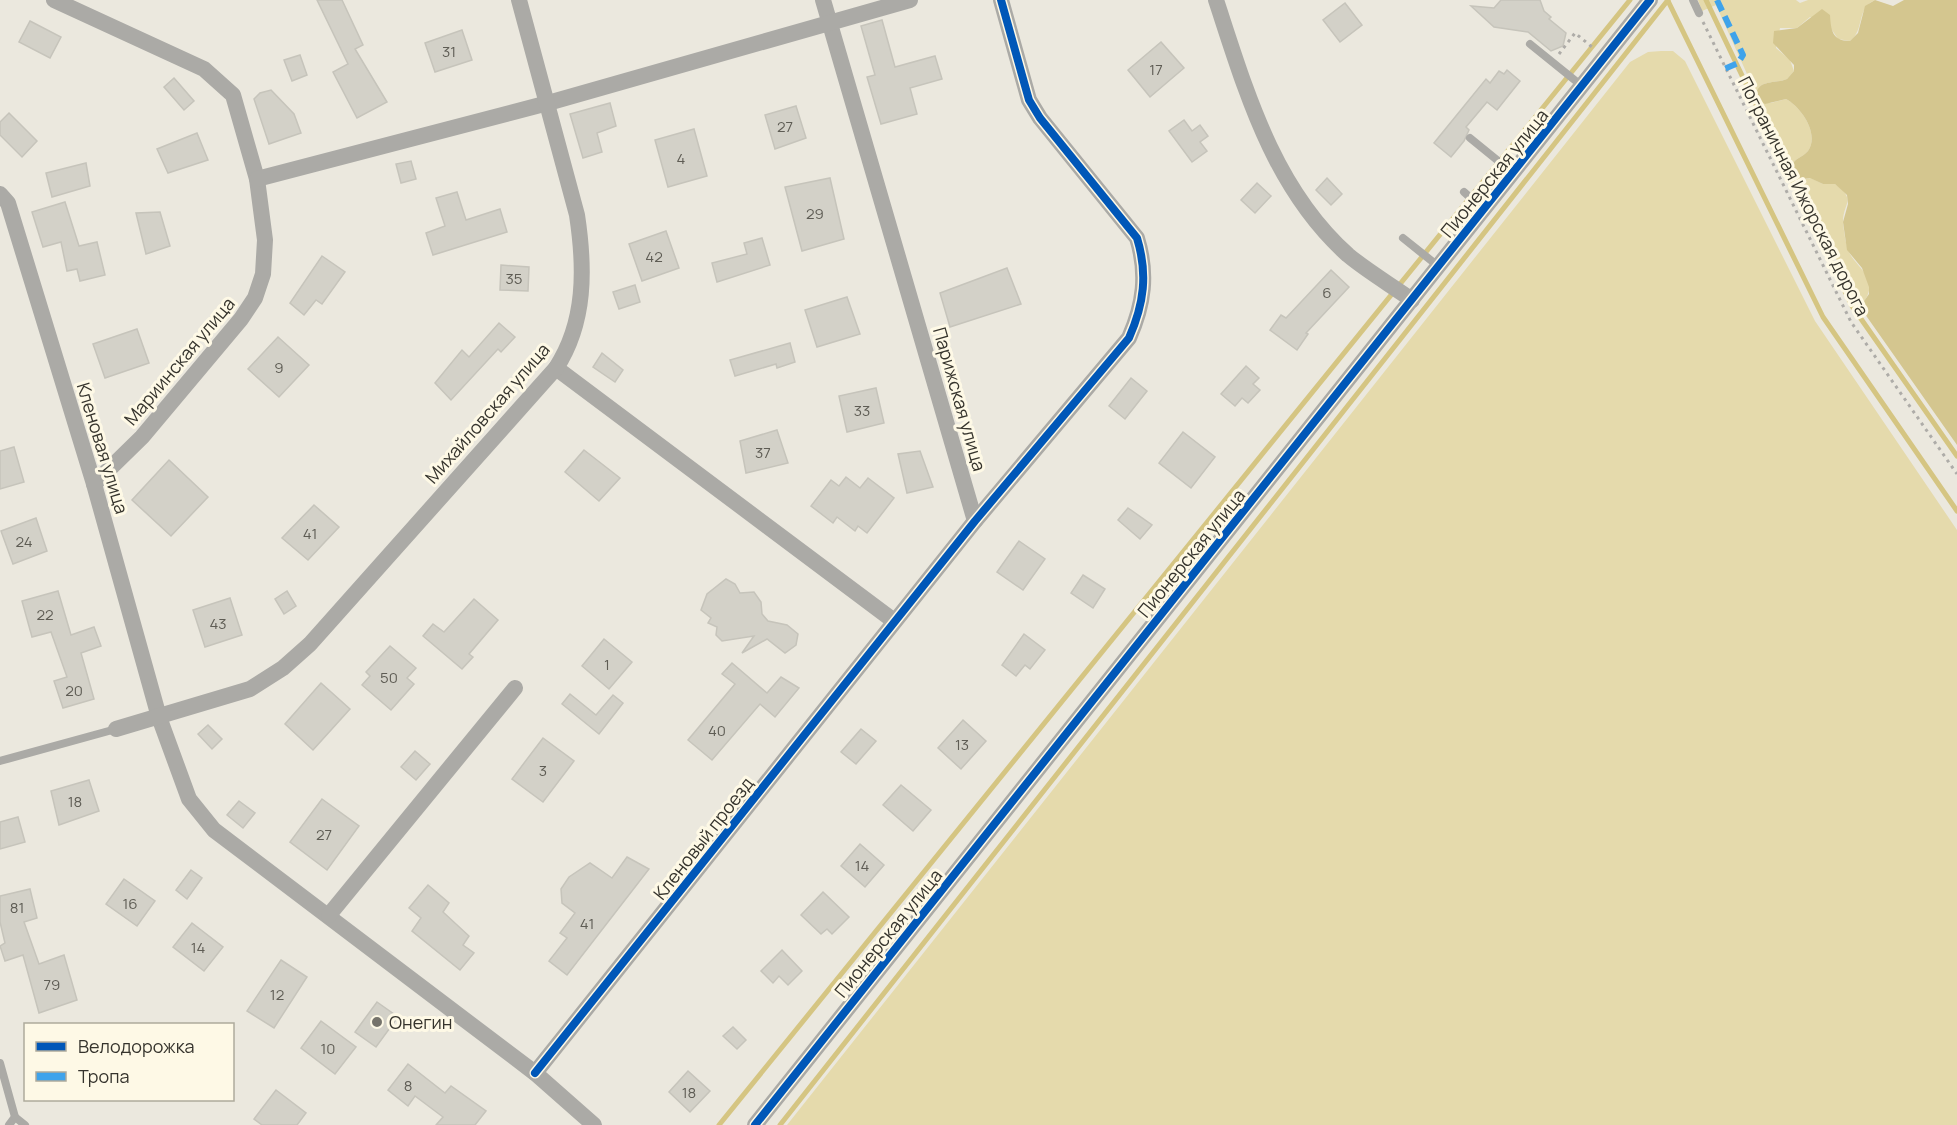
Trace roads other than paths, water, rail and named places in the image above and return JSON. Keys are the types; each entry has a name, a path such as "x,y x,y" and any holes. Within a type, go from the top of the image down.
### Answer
{"street":[{"name":"Мариинская улица","path":"54,0 204,69 219,80 233,95 256,179 265,240 262,274 255,298 241,319 142,437 94,484"},
{"name":"Михайловская улица","path":"116,729 250,689 283,668 310,644 556,368 568,348 580,314 582,244 578,215 519,0"},
{"name":"Парижская улица","path":"823,0 975,521"},
{"path":"256,179 549,103 910,0"},
{"path":"556,368 894,621 1129,338 1141,312 1144,261 1137,238 1040,118 1029,100 1000,0"},
{"path":"1216,0 1254,117 1270,150 1299,197 1322,228 1348,255 1412,300"},
{"name":"Пионерская улица","path":"755,1125 1650,0"},
{"name":"Кленовая улица","path":"0,194 8,203 94,484 159,717 181,781 201,816 214,830 535,1073 594,1125"},
{"name":"Кленовый проезд","path":"535,1073 894,621"},
{"path":"329,915 515,688"}],"lane":[{"path":"1694,0 1699,13"},
{"path":"1530,44 1582,86"},
{"path":"1470,138 1513,173"},
{"path":"1464,192 1484,209"},
{"path":"1403,238 1438,266"},
{"path":"0,761 116,729"},
{"path":"0,1063 15,1117 25,1125"},
{"path":"9,1125 15,1117"}],"waterway":[{"path":"719,1125 1630,0"},
{"path":"780,1125 1668,0"},
{"path":"1706,0 1852,306 1957,456"},
{"path":"1668,1 1823,317 1957,511"}],"place":[{"name":"Онегин","path":"377,1022"}]}
